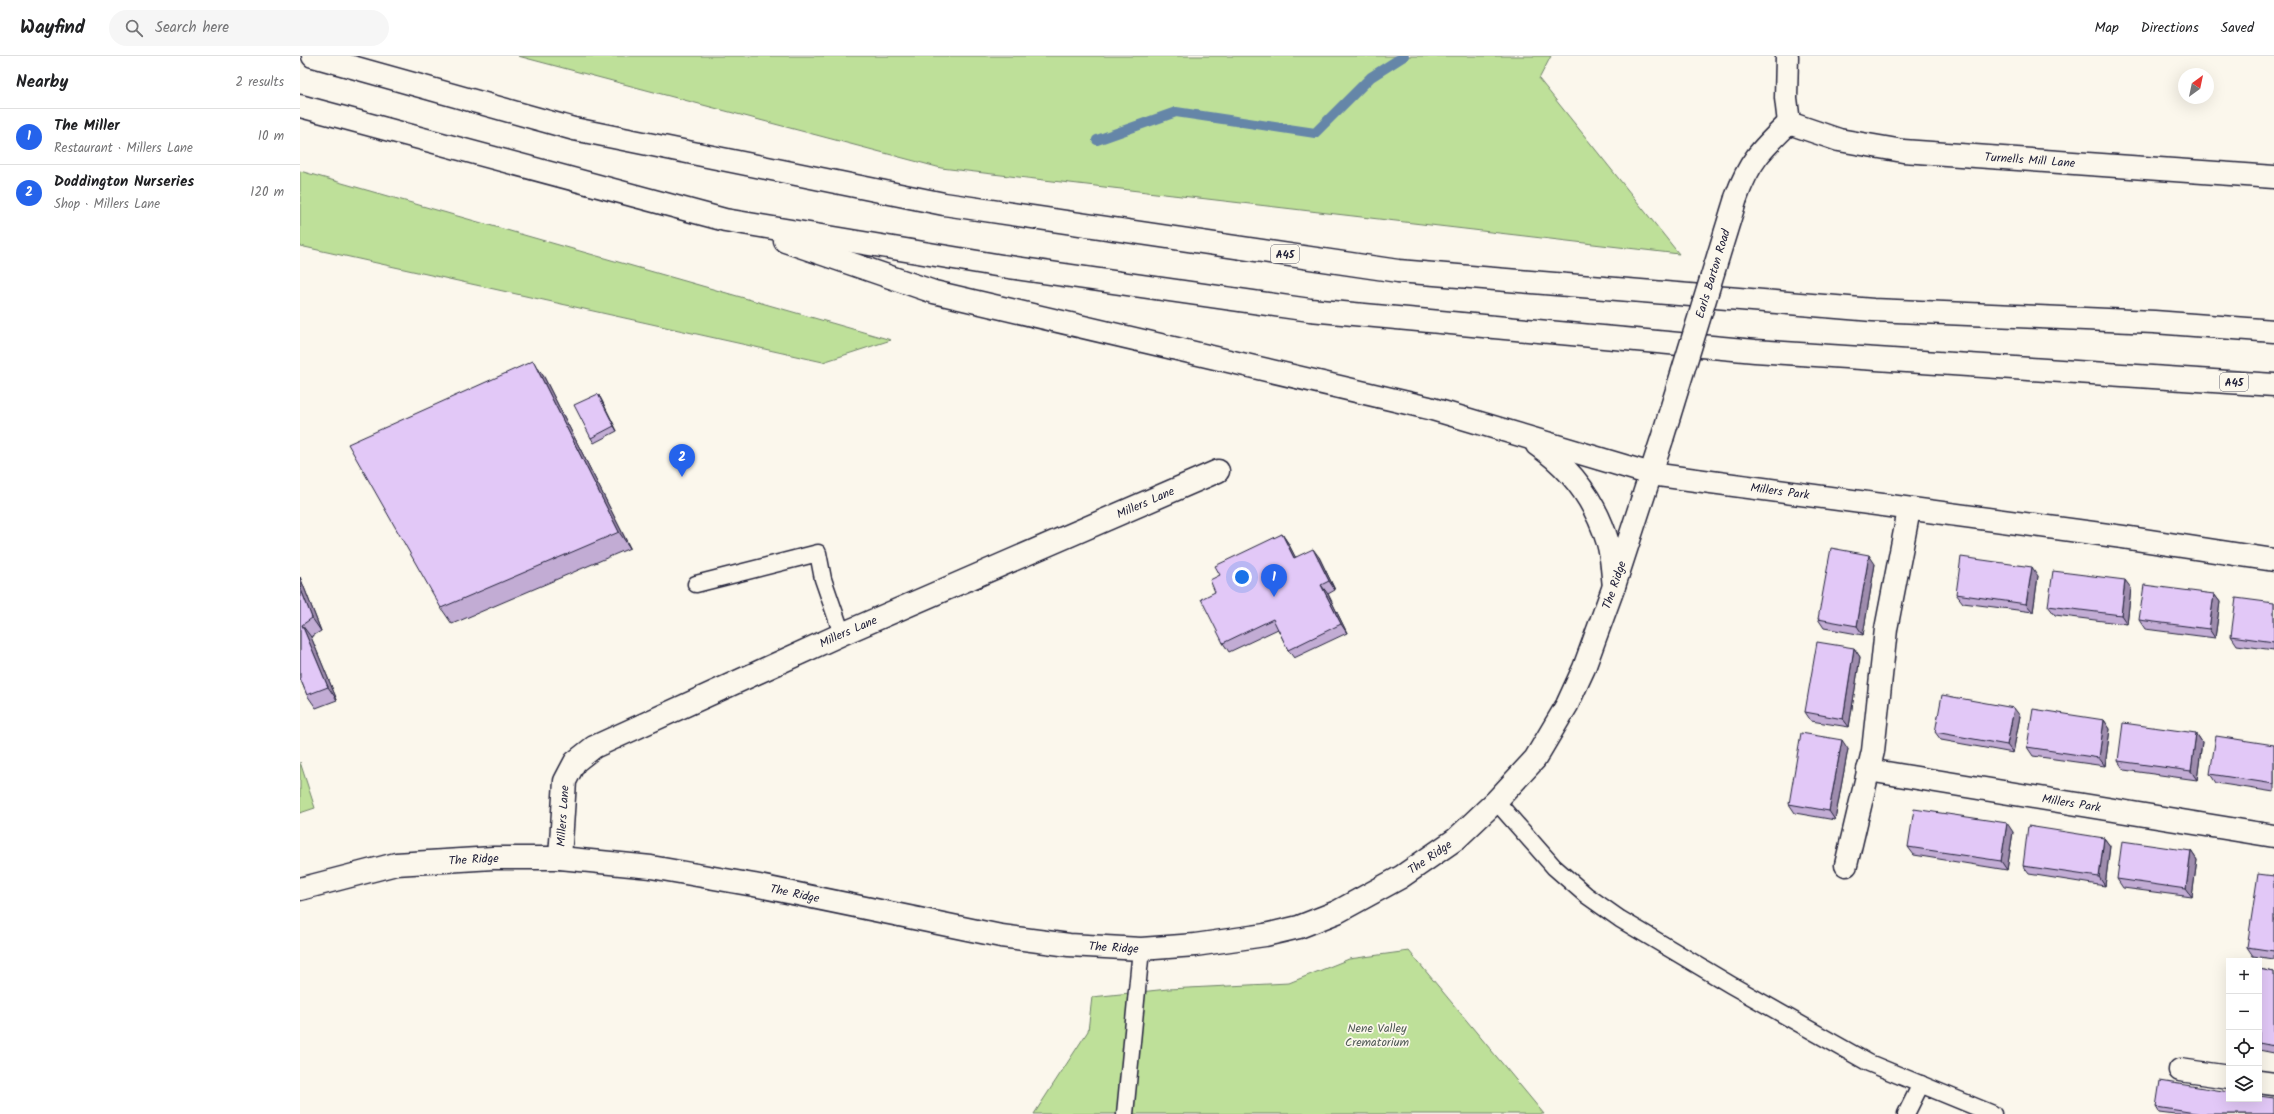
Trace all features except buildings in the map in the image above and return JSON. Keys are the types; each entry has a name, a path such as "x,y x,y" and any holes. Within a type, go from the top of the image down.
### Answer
{"main road":[{"name":"A45","path":"313,56 574,129 936,202 1398,271 1873,310 2154,322 2274,331"},
{"path":"1787,56 1786,98 1789,123"},
{"name":"A45","path":"300,106 725,220 1002,266 1310,310 1755,351 2274,385"},
{"name":"Turnells Mill Lane","path":"1789,123 1838,140 1902,151 2274,177"},
{"name":"Earls Barton Road","path":"1662,439 1744,174 1760,151 1789,123"},
{"name":"Millers Park","path":"725,220 934,292 1429,408 1651,474 1909,510 2123,537 2274,560"},
{"path":"1525,436 1552,455 1569,472 1594,507 1608,544 1614,586"},
{"name":"The Ridge","path":"300,889 396,864 493,858 560,858 605,861 652,867 754,885 1001,936 1069,945 1141,948 1195,945 1265,935 1299,927 1337,912 1401,877 1440,851 1456,839 1496,801 1535,759 1567,704 1584,668 1614,586 1662,439"},
{"name":"Millers Lane","path":"560,858 565,781 575,762 594,747 842,634 1218,471"},
{"path":"1846,865 1873,751 1886,629 1909,510"},
{"name":"Millers Park","path":"1868,770 2274,836"},
{"path":"2180,1070 2226,1077"},
{"path":"2262,1082 2274,1084"}],"lane":[{"path":"696,584 818,553 823,579 842,634"},
{"path":"1496,801 1554,867 1586,895 1620,919 1731,985 1869,1063 1993,1114"},
{"path":"1125,1114 1141,948"},
{"path":"1906,1114 1922,1084"}],"green space":[{"path":"518,56 1551,56 1539,79 1679,254 941,168"},
{"path":"300,171 891,340 823,362 300,246"},
{"path":"300,762 315,808 300,813"},
{"name":"Nene Valley Crematorium","path":"1409,951 1544,1114 1034,1114 1088,1031 1092,997 1168,989 1289,983 1349,959"}],"waterway":[{"path":"1097,140 1176,112 1315,133 1371,77 1404,56"}],"place":[{"name":"Doddington Nurseries","path":"682,477"},
{"name":"The Miller","path":"1274,597"}]}
